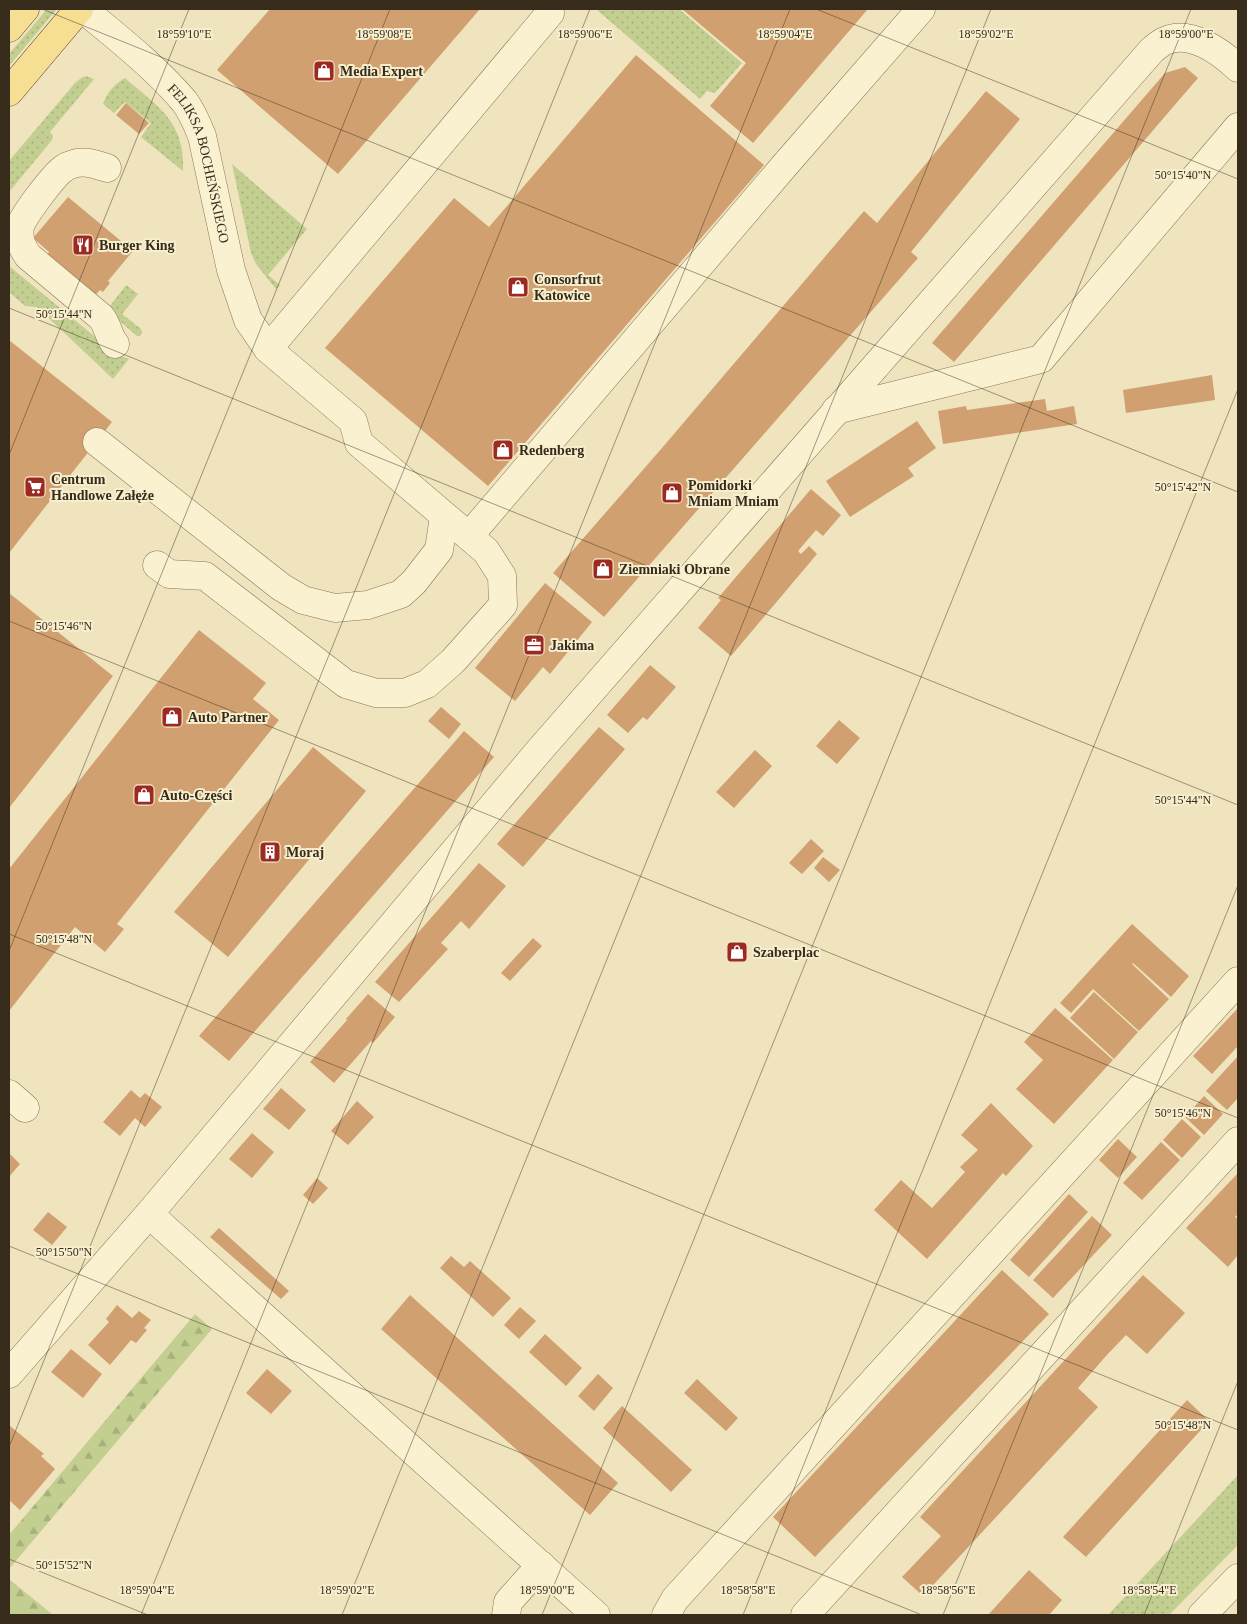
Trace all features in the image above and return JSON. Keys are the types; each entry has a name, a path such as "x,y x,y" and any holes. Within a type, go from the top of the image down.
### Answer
{"main road":[{"path":"9,28 25,9"},
{"path":"9,92 79,9"}],"street":[{"name":"FELIKSA BOCHEŃSKIEGO","path":"83,9 120,39 159,76 185,102 196,120 202,136 231,270 248,320 268,349 353,421 358,443 486,551 502,576 503,604 453,661 427,684 405,693 376,693 346,684 205,576 168,574 157,565"},
{"path":"469,536 784,165 921,9"},
{"path":"268,349 550,13"},
{"path":"9,1374 149,1214 538,752 1152,50 1166,40 1186,38 1209,47 1238,68"},
{"path":"836,410 1041,359 1238,127"},
{"path":"107,168 76,163 62,169 25,215 20,225 19,237 22,247 28,256 101,317 116,344"},
{"path":"97,442 281,587 303,600 336,608 368,605 401,594 414,582 439,550 444,516"},
{"path":"666,1615 675,1599 1238,981"},
{"path":"805,1615 1238,1141"},
{"path":"149,1214 596,1615"},
{"path":"506,1615 508,1602 541,1566"},
{"path":"1202,1615 1238,1578"}],"green space":[{"path":"47,9 57,9 9,66 9,54"},
{"path":"596,9 679,9 742,63 715,93 707,91 700,99"},
{"path":"86,76 94,79 50,132 53,136 52,140 9,192 9,161 75,83"},
{"path":"125,78 168,117 180,140 183,171 141,137 151,123 125,102 114,113 103,104 111,89"},
{"path":"232,164 307,229 268,275 280,285 276,289 256,264 251,253"},
{"path":"9,266 116,354 129,359 113,379 37,307 25,306 9,292"},
{"path":"126,285 138,294 122,314 141,329 142,333 140,336 137,336 107,310"},
{"path":"195,1314 212,1329 9,1569 9,1535"},
{"path":"1238,1475 1238,1545 1169,1615 1108,1615"},
{"path":"9,1579 53,1615 9,1615"}],"building":[{"path":"270,9 480,9 338,174 217,70"},
{"path":"682,9 868,9 753,143 710,106 746,63"},
{"name":"Consorfrut Katowice","path":"636,55 764,165 488,486 325,348 454,198 489,227"},
{"path":"1185,67 1198,78 954,362 932,343 1165,73"},
{"path":"986,91 1020,119 911,252 918,258 604,617 553,573 864,211 877,223"},
{"path":"126,103 149,123 139,134 116,115"},
{"name":"Burger King","path":"68,197 133,251 108,281 110,283 103,292 100,290 93,298 45,258 49,252 33,238"},
{"name":"Centrum Handlowe Załęże","path":"9,340 112,422 9,553"},
{"path":"1212,375 1215,400 1126,413 1123,390"},
{"path":"1045,399 1047,411 1074,406 1077,424 943,444 938,411 966,406 967,410"},
{"path":"917,421 936,448 908,468 914,476 850,517 826,481"},
{"path":"811,489 841,515 823,536 816,530 798,551 801,554 809,546 817,554 731,656 698,628 721,600 718,598"},
{"name":"Jakima","path":"545,583 592,622 550,674 543,667 515,701 475,668"},
{"path":"9,593 113,676 9,808"},
{"name":"Auto-Części","path":"199,630 266,683 253,699 279,720 117,924 124,929 105,952 75,927 9,1011 9,869"},
{"path":"650,665 676,687 647,720 643,717 628,733 607,715"},
{"path":"441,707 461,724 449,739 428,721"},
{"path":"839,720 860,738 837,764 816,746"},
{"path":"599,727 625,749 523,867 497,844"},
{"path":"464,731 494,757 229,1061 199,1036"},
{"name":"Moraj","path":"313,747 366,791 228,957 174,912"},
{"path":"755,750 772,766 734,808 716,792"},
{"path":"811,839 824,851 802,874 789,863"},
{"path":"823,857 840,870 829,882 814,868"},
{"path":"479,863 506,886 469,929 461,921 441,943 448,949 399,1002 375,982"},
{"path":"1132,924 1189,976 1171,997 1132,964 1169,999 1139,1031 1093,989 1071,1013 1060,1003"},
{"path":"533,938 542,946 510,981 501,973"},
{"path":"1094,992 1138,1032 1114,1059 1070,1018"},
{"path":"368,994 395,1017 334,1083 310,1062 347,1020 352,1024 346,1019"},
{"path":"1055,1008 1113,1060 1054,1124 1016,1089 1043,1060 1024,1042"},
{"path":"1238,1008 1238,1046 1212,1074 1193,1056"},
{"path":"1238,1056 1238,1098 1227,1110 1206,1091"},
{"path":"281,1088 306,1110 289,1130 263,1109"},
{"path":"131,1090 140,1098 145,1093 162,1107 145,1127 135,1118 120,1136 103,1122"},
{"path":"1204,1096 1223,1114 1204,1135 1185,1117"},
{"path":"357,1101 374,1117 348,1145 331,1131"},
{"path":"991,1103 1033,1146 1006,1176 1003,1173 927,1259 874,1210 901,1180 932,1208 965,1172 960,1167 978,1150 961,1135"},
{"path":"1182,1119 1201,1137 1182,1158 1163,1140"},
{"path":"252,1133 274,1152 252,1178 229,1159"},
{"path":"1118,1139 1137,1157 1118,1178 1099,1160"},
{"path":"1161,1142 1180,1160 1142,1200 1123,1183"},
{"path":"9,1153 20,1164 9,1177"},
{"path":"1238,1173 1238,1214 1235,1217 1238,1219 1238,1255 1228,1267 1186,1228"},
{"path":"317,1178 328,1188 313,1204 303,1195"},
{"path":"1069,1194 1088,1212 1029,1277 1010,1260"},
{"path":"48,1212 67,1227 52,1245 33,1230"},
{"path":"1092,1216 1112,1235 1053,1298 1033,1280"},
{"path":"219,1228 289,1291 281,1299 210,1237"},
{"path":"451,1256 464,1267 470,1261 511,1298 493,1317 440,1268"},
{"path":"1002,1270 1049,1314 815,1557 773,1517"},
{"path":"1143,1275 1185,1313 1147,1354 1126,1335 1106,1356 1078,1388 1098,1407 923,1596 902,1577 941,1536 920,1517"},
{"path":"410,1295 618,1483 590,1515 381,1329"},
{"path":"117,1305 132,1318 139,1311 151,1320 144,1328 147,1330 136,1343 131,1340 110,1365 88,1345 109,1322 106,1319"},
{"path":"520,1307 536,1321 519,1339 504,1325"},
{"path":"545,1334 582,1368 566,1386 529,1352"},
{"path":"71,1349 102,1374 83,1398 51,1372"},
{"path":"267,1369 292,1391 271,1414 246,1393"},
{"path":"598,1374 613,1388 594,1411 578,1396"},
{"path":"697,1379 738,1418 726,1431 684,1393"},
{"path":"1187,1400 1209,1421 1086,1557 1063,1537"},
{"path":"622,1406 692,1470 671,1492 603,1428"},
{"path":"9,1425 44,1454 41,1456 55,1469 20,1510 9,1500"},
{"path":"1029,1570 1062,1600 1049,1615 988,1615"}],"place":[{"name":"Media Expert","path":"324,71"},
{"name":"Burger King","path":"83,245"},
{"name":"Consorfrut Katowice","path":"518,287"},
{"name":"Redenberg","path":"503,450"},
{"name":"Centrum Handlowe Załęże","path":"35,487"},
{"name":"Pomidorki Mniam Mniam","path":"672,493"},
{"name":"Ziemniaki Obrane","path":"603,569"},
{"name":"Jakima","path":"534,645"},
{"name":"Auto Partner","path":"172,717"},
{"name":"Auto-Części","path":"144,795"},
{"name":"Moraj","path":"270,852"},
{"name":"Szaberplac","path":"737,952"}]}
